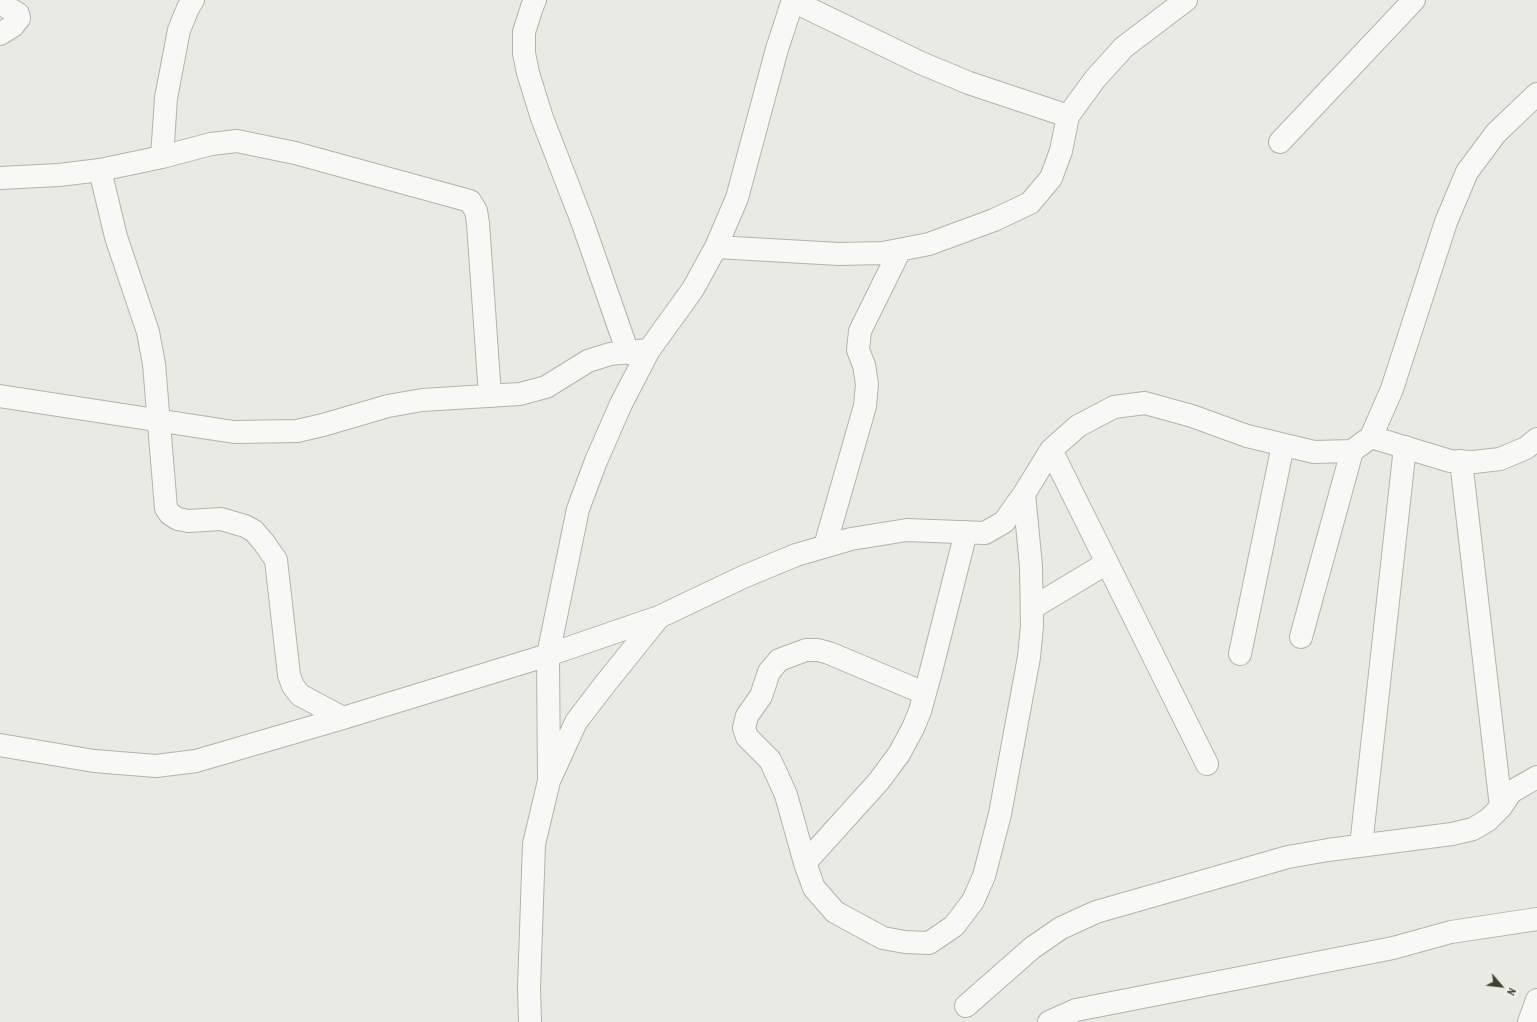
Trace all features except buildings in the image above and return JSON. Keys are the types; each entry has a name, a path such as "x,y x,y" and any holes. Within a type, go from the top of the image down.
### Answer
{"street":[{"path":"162,157 166,98 179,30 193,0"},
{"path":"535,0 524,32 524,53 528,73 542,118 583,224 628,353"},
{"path":"716,247 839,254 883,253 929,244 994,220 1030,203 1051,178 1061,151 1068,116 1095,78 1124,47 1186,0"},
{"path":"1280,142 1414,0"},
{"path":"549,781 548,654 578,509 596,461 618,411 649,350 693,288 716,247 737,198 777,49 793,1 921,63 969,83 1068,116"},
{"path":"0,3 18,14 19,18 13,26 0,34"},
{"path":"0,745 94,761 156,766 196,761 342,718 548,654 659,617 743,577 796,555 851,538 907,530 986,533 1004,522 1024,494 1051,450 1078,426 1114,407 1145,403 1192,416 1247,436 1283,445 1314,452 1352,451 1370,437 1392,389 1446,222 1467,172 1496,133 1537,94"},
{"path":"0,178 59,175 100,170 162,157 211,144 237,141 295,153 470,202 476,211 478,223 490,396"},
{"path":"100,170 116,237 148,332 154,364 166,508 170,514 178,519 221,519 245,526 254,531 265,544 276,560 289,675 293,686 300,695 342,718"},
{"path":"825,546 865,406 867,384 864,365 858,350 860,331 900,250"},
{"path":"0,396 234,432 297,431 388,406 422,400 520,394 546,387 588,362 610,354 649,350"},
{"path":"1370,437 1450,461 1474,462 1500,459 1526,448 1537,439"},
{"path":"1240,654 1283,445"},
{"path":"1361,846 1405,447"},
{"path":"1051,450 1207,764"},
{"path":"1301,637 1352,451"},
{"path":"1461,461 1501,807"},
{"path":"924,694 818,650 806,650 780,660 769,672 761,696 747,716 744,728 747,737 770,760 786,795 805,863 814,888 835,912 883,938 905,942 929,943 954,926 973,901 984,876 1000,814 1029,657 1032,608 1031,566 1024,494"},
{"path":"805,863 879,781 899,754 913,728 920,711 930,675 966,532"},
{"path":"1032,608 1107,563"},
{"path":"530,1022 529,988 534,844 549,781 576,722 659,617"},
{"path":"966,1006 1032,948 1061,928 1096,912 1288,857 1452,834 1474,829 1488,820 1501,807 1511,792 1537,777"},
{"path":"1049,1022 1076,1010 1393,948 1452,932 1537,919"},
{"path":"1529,1022 1537,1000"}]}
